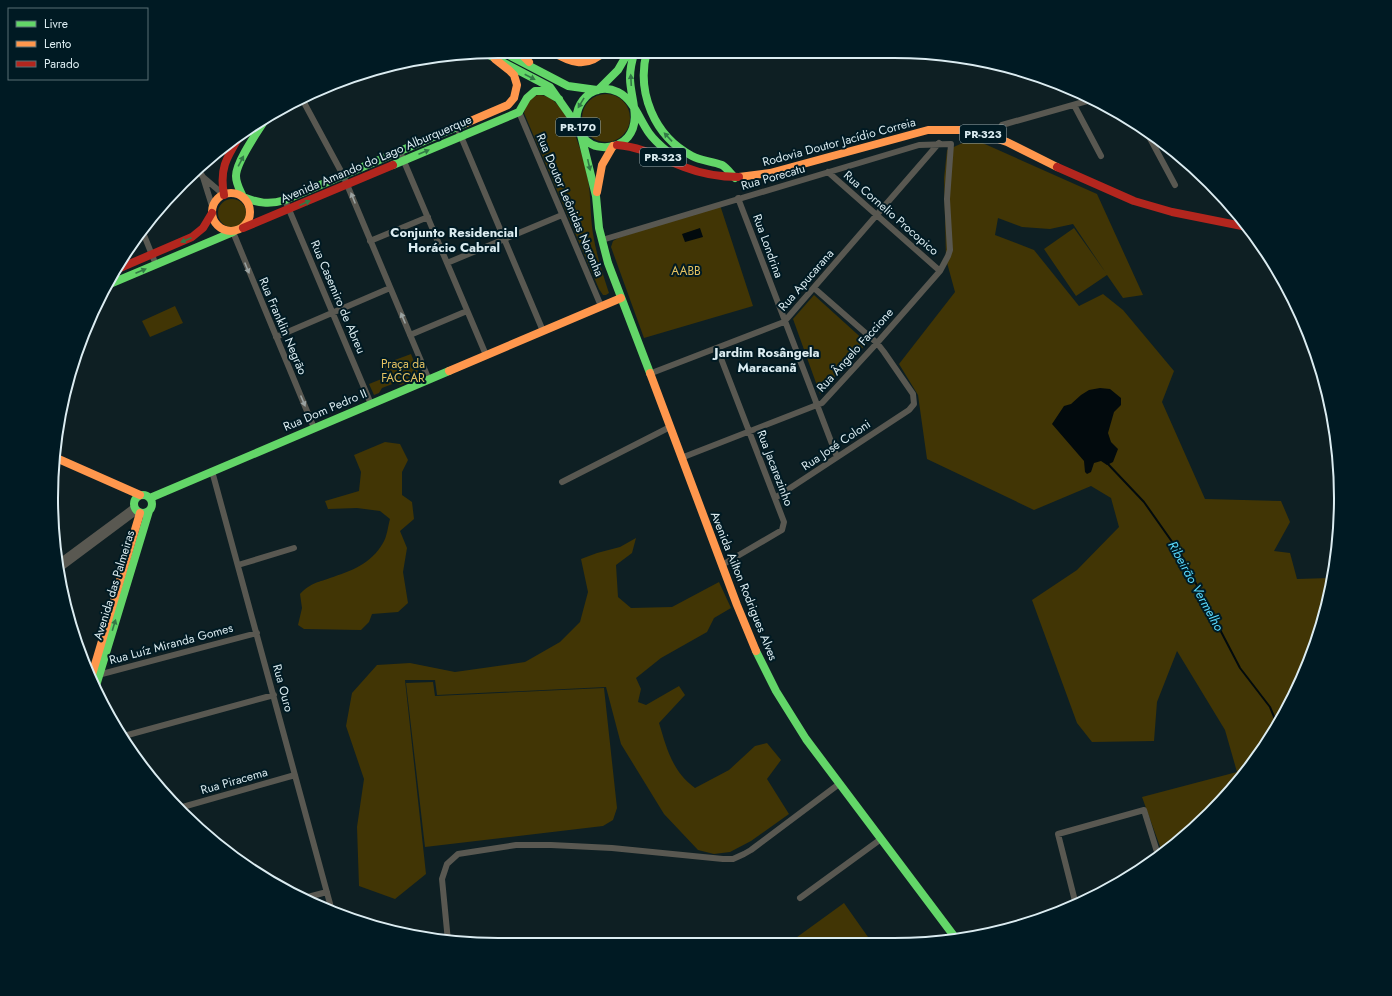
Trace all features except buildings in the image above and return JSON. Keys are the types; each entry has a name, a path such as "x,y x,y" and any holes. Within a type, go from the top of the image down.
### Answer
{"main road":[{"path":"515,58 568,86 598,90 610,89 617,91 624,95 634,109"},
{"path":"526,58 539,70"},
{"path":"563,58 568,61 584,63 591,62 598,58"},
{"name":"PR-170","path":"615,146 604,148 588,142 581,134 577,125 577,110 580,102 585,96 598,90 618,70 625,58"},
{"path":"596,196 602,165 615,146 628,137 635,122 630,80 633,58"},
{"path":"646,58 644,73 645,88 650,110 660,128 679,148 694,157 720,165 735,178"},
{"path":"496,59 550,87 577,125"},
{"name":"Avenida Amando do Lago Alburquerque","path":"243,197 265,204 274,204 508,106 513,101 517,93 516,81 511,72 496,59"},
{"path":"519,112 527,96 534,91 550,92 559,98"},
{"name":"Rodovia Doutor Jacídio Correia","path":"634,109 647,129 667,151 676,158 708,174"},
{"name":"Avenida Amando do Lago Alburquerque","path":"243,228 519,112"},
{"path":"115,282 243,228 251,215 250,207 237,184 237,171 261,128"},
{"name":"Rodovia Doutor Jacídio Correia","path":"615,146 626,145 643,148 693,170 735,178 770,174 928,130 964,130 995,138 1025,150 1079,178 1134,201 1172,212 1239,225"},
{"path":"581,134 596,196"},
{"path":"224,195 221,177 222,171 226,159 233,147"},
{"path":"125,266 192,238 203,228 215,202 224,195 236,194 243,197"},
{"name":"Avenida Ailton Rodrigues Alves","path":"596,196 602,240 620,298 746,628 780,697 801,733 953,934"},
{"path":"212,211 214,220 218,226 224,230 232,232"},
{"name":"Rua Dom Pedro II","path":"150,498 620,298"},
{"path":"60,460 150,498 152,504 140,510 134,500 140,495"},
{"name":"Avenida das Palmeiras","path":"95,674 140,510"}],"street":[{"path":"995,138 1002,125 1086,102"},
{"path":"304,103 343,175 429,380"},
{"path":"1074,105 1101,156"},
{"name":"Rua Doutor Leônidas Noronha","path":"519,112 601,306"},
{"path":"457,127 542,331"},
{"path":"1152,142 1175,185"},
{"name":"Rua Porecatu","path":"602,240 919,145 939,143 951,144"},
{"name":"Rua Apucarana","path":"649,374 784,322 939,143"},
{"name":"Rua Ângelo Faccione","path":"681,458 817,406 826,399 877,344 940,271 950,250 947,199 951,144"},
{"path":"400,152 486,355"},
{"name":"Rua Cornelio Procopico","path":"828,172 940,271"},
{"path":"201,174 224,195"},
{"path":"203,177 212,211"},
{"name":"Rua Londrina","path":"738,198 784,322 837,457"},
{"name":"Rua Casemiro de Abreu","path":"285,200 371,404"},
{"path":"447,263 562,215"},
{"path":"370,241 428,217"},
{"name":"Rua Franklin Negrão","path":"232,232 314,428"},
{"path":"145,236 156,264"},
{"path":"276,337 390,288"},
{"path":"814,288 877,344"},
{"path":"410,335 467,311"},
{"name":"Rua José Coloni","path":"775,498 909,410 914,404 912,394 877,344"},
{"name":"Rua Jacarezinho","path":"718,348 784,522 782,530 722,564"},
{"path":"562,482 670,428"},
{"name":"Rua Ouro","path":"212,471 330,905"},
{"path":"63,561 140,510"},
{"path":"64,566 140,510"},
{"path":"238,565 294,548"},
{"name":"Rua Luíz Miranda Gomes","path":"95,676 257,633"},
{"path":"128,735 274,695"},
{"name":"Rua Piracema","path":"185,806 295,775"},
{"path":"447,935 442,880 447,864 458,854 516,845 551,845 641,851 704,858 733,859 751,850 839,784"},
{"path":"1075,899 1058,834 1144,810 1157,851"},
{"path":"800,898 881,840"},
{"path":"310,896 327,892"}],"green space":[{"path":"601,94 611,94 620,98 626,104 629,109 629,127 620,138 611,142 601,142 592,138 586,132 582,123 582,113 586,104 592,98"},
{"path":"538,95 548,97 557,104 565,115 578,142 588,179 594,241 609,293 606,295 603,295 599,289 524,113 528,102"},
{"path":"967,141 978,141 1097,194 1143,295 1123,298 1107,275 1076,296 1044,249 1074,228 1106,273 1073,224 1050,229 1022,227 998,218 995,235 1034,250 1079,306 1103,294 1123,310 1174,371 1162,402 1205,499 1281,501 1290,522 1274,551 1290,553 1297,579 1327,578 1311,639 1289,693 1275,718 1243,766 1225,788 1184,829 1161,848 1142,797 1237,772 1225,730 1177,651 1157,702 1154,741 1092,742 1077,723 1032,600 1077,570 1119,527 1111,498 1091,486 1034,510 927,459 918,395 899,364 955,292 946,259 944,178 947,150"},
{"path":"232,199 242,203 246,213 242,223 232,227 222,223 218,213 222,203"},
{"name":"AABB","path":"720,205 753,306 644,338 611,247 613,241 618,238"},
{"path":"814,295 867,343 820,394 793,319"},
{"path":"175,306 183,323 150,337 142,321"},
{"name":"Praça da FACCAR","path":"411,354 419,377 401,385 395,383 382,388 379,393 374,395 369,384 389,376 384,364"},
{"path":"385,442 400,444 408,460 402,472 402,495 412,502 414,519 400,531 407,548 403,572 408,603 398,612 372,614 369,622 361,630 304,629 298,625 302,608 300,594 314,584 360,566 373,556 384,541 390,519 380,511 357,508 328,509 325,501 359,491 361,472 354,455"},
{"path":"636,538 632,553 616,565 618,597 631,608 672,607 719,582 731,608 714,618 707,632 661,658 636,678 641,689 638,702 646,705 679,686 685,695 659,723 671,759 681,774 695,788 729,770 755,746 767,743 781,760 767,779 789,814 751,841 730,852 714,854 698,850 664,814 621,744 606,687 437,695 435,680 405,680 426,874 395,899 359,886 357,827 364,779 346,726 352,693 377,665 410,663 455,672 525,662 560,642 580,622 588,592 581,559 620,547"},
{"path":"433,682 435,696 604,688 617,808 613,820 603,826 425,847 406,683"},
{"path":"844,903 868,937 867,938 796,938"}],"shaded area":[{"path":"700,228 703,237 685,242 682,234"},
{"path":"1100,388 1110,389 1121,398 1121,405 1114,412 1108,433 1111,442 1118,449 1113,462 1107,465 1101,461 1094,463 1091,472 1087,474 1085,472 1084,461 1052,424 1064,406 1071,404 1089,390"}],"waterway":[{"name":"Ribeirão Vermelho","path":"1107,463 1144,502 1180,553 1240,668 1270,707 1275,718"}],"traffic: fast":[{"path":"495,58 550,87 576,124"},
{"path":"514,58 568,86 597,90"},
{"path":"598,90 618,70 625,58"},
{"path":"633,58 630,71 630,85 634,107"},
{"path":"646,58 644,82 646,97 658,125 667,137 692,156 722,165 735,178"},
{"path":"608,89 618,92 624,95 634,107 635,116 632,130 628,137 618,144 605,147 593,145 587,142 578,128 578,109 583,100 598,90 608,89"},
{"path":"393,165 519,112 527,98 535,91 545,91 559,99"},
{"path":"634,107 645,128 652,137 675,158"},
{"path":"259,129 240,162 236,179 243,197 254,201 269,203 285,200 466,123"},
{"path":"581,135 596,196 599,228 608,263 650,373"},
{"path":"115,282 233,232"},
{"path":"150,498 449,371"},
{"path":"139,495 147,495 152,500 152,504 150,511 147,513 139,513 134,508 134,500 139,495"},
{"path":"98,681 149,511"},
{"path":"756,651 776,691 806,739 952,934"}],"traffic: slow":[{"path":"525,58 529,62"},
{"path":"563,58 579,62 585,62 596,58"},
{"path":"466,123 508,105 514,98 517,85 514,75 495,59"},
{"path":"739,177 770,173 928,130 964,130 977,132 1007,142 1057,167"},
{"path":"597,192 602,165 613,146"},
{"path":"227,193 235,193 245,198 249,205 250,212 249,219 245,226 235,231 227,231 217,226 215,223 212,216 212,208 217,198 220,196 227,193"},
{"path":"449,371 621,298"},
{"path":"650,373 737,605 756,651"},
{"path":"60,460 140,495"},
{"path":"93,671 140,513"}],"traffic: jam":[{"path":"617,145 643,150 698,172 718,176 739,177"},
{"path":"224,195 223,170 233,147"},
{"path":"243,228 393,165"},
{"path":"1057,167 1134,201 1172,212 1239,225"},
{"path":"124,266 192,237 203,228 212,213"}],"district":[{"name":"Conjunto Residencial Horácio Cabral","path":"454,240"},
{"name":"Jardim Rosângela Maracanã","path":"767,360"}]}
